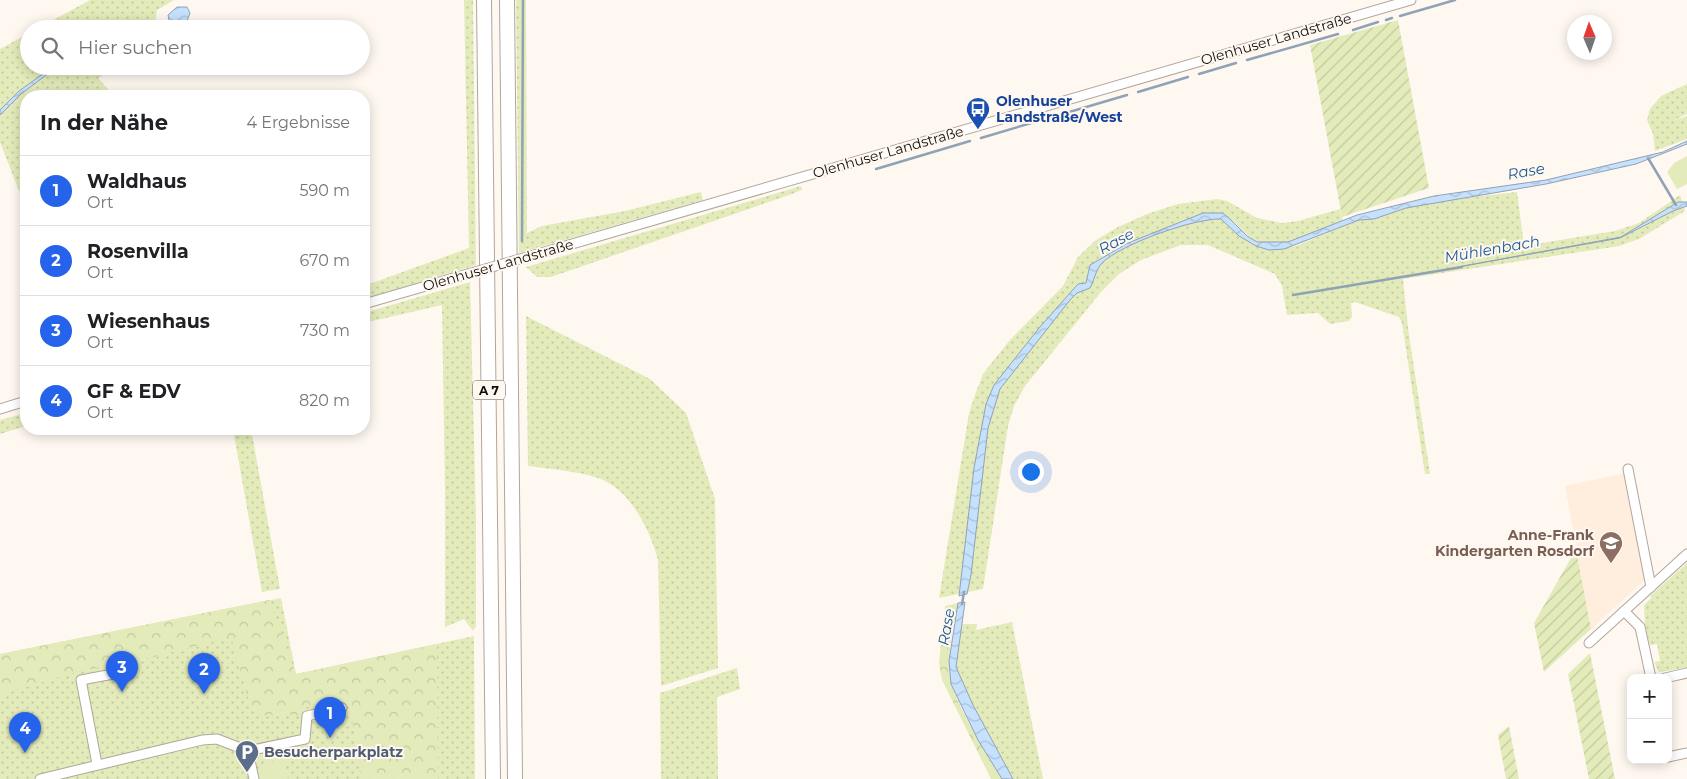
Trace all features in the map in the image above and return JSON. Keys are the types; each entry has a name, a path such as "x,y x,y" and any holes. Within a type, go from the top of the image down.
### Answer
{"highway":[{"name":"A 7","path":"484,0 493,779"},
{"name":"A 7","path":"507,0 515,779"}],"street":[{"name":"Olenhuser Landstraße","path":"370,302 1411,0"},
{"path":"0,409 20,403"},
{"path":"1628,469 1651,587"},
{"path":"1589,643 1687,554"},
{"path":"1624,611 1640,627 1650,674"},
{"path":"1672,676 1687,673"},
{"path":"97,764 81,680 113,674"},
{"path":"40,779 68,776 97,764 209,739 222,740 248,751 305,739 307,716 342,708"},
{"path":"248,751 254,779"},
{"path":"1672,756 1687,753"}],"shaded area":[{"name":"Anne-Frank Kindergarten Rosdorf","path":"1626,473 1646,579 1591,629 1565,486"}],"green space":[{"path":"90,0 174,0 157,10 156,20 53,20"},
{"path":"464,0 473,0 476,265 370,297 370,284 469,248"},
{"path":"516,0 526,0 527,233 542,226 625,211 701,192 703,200 519,253"},
{"path":"1398,20 1429,188 1342,217 1310,45"},
{"path":"20,38 20,75 104,75 98,78 109,90 20,90 20,194 0,142 0,49"},
{"path":"1687,84 1687,114 1674,120 1687,116 1687,139 1655,151 1653,134 1647,120 1650,109 1661,96"},
{"path":"1687,156 1687,184 1677,189 1667,172 1674,163"},
{"path":"801,186 802,190 792,194 551,277 537,277 526,267"},
{"path":"1517,192 1524,246 1615,231 1639,223 1680,195 1685,211 1639,239 1619,246 1403,279 1408,328 1430,474 1425,474 1402,323 1399,317 1355,302 1351,303 1352,317 1349,321 1330,324 1318,313 1287,315 1282,286 1275,274 1208,245 1181,245 1141,260 1119,274 1101,292 1025,386 1014,406 1008,426 983,589 939,598 969,413 983,374 1009,341 1063,286 1078,257 1096,240 1118,227 1147,214 1178,204 1217,199 1227,201 1257,218 1282,223 1298,221 1340,209 1343,221 1311,235 1286,243 1275,244 1264,244 1254,240 1231,219 1222,214 1221,219 1239,236 1256,246 1269,250 1296,246 1359,220 1374,219 1406,208 1438,201"},
{"path":"470,282 476,518 476,626 473,631 464,619 445,627 442,305 370,322 370,311"},
{"path":"526,316 650,379 686,413 715,499 718,668 661,686 658,560 650,536 637,512 620,491 598,478 572,472 528,466"},
{"path":"20,415 20,428 0,434 0,420"},
{"path":"234,435 252,435 280,589 262,592"},
{"path":"1576,549 1591,629 1544,672 1534,623"},
{"path":"1687,563 1687,668 1659,672 1654,662 1660,661 1657,644 1650,645 1645,626 1644,605 1651,598 1650,596"},
{"path":"281,598 296,674 474,636 475,779 0,779 0,654"},
{"path":"269,600 296,674 437,644 438,779 361,779 349,699 302,708 303,715 257,715 249,702 231,637 154,657 76,672 0,695 0,654"},
{"path":"958,603 949,657 950,676 957,699 1002,779 991,779 942,680 939,663 945,606"},
{"path":"1012,622 1043,779 1013,779 960,681 956,667 962,624 977,624 976,630"},
{"path":"1590,653 1615,779 1589,779 1568,674"},
{"path":"737,668 740,689 717,697 718,779 661,779 660,693"},
{"path":"1509,726 1519,779 1506,779 1498,735"},
{"path":"284,760 288,779 262,779 259,765"}],"water":[{"path":"177,7 187,7 190,13 187,20 169,20 168,15"},
{"path":"41,75 46,75 26,90 20,90"},
{"path":"19,91 20,95 0,115 0,110"},
{"path":"1687,141 1687,144 1636,164 1546,184 1406,208 1374,219 1359,220 1284,249 1269,250 1256,246 1239,236 1221,219 1177,227 1141,240 1112,256 1102,263 1090,288 1077,293 1070,300 1000,389 988,428 971,575 967,594 959,596 974,468 986,404 994,385 1039,328 1078,284 1086,283 1090,265 1128,243 1203,213 1222,213 1247,236 1257,242 1288,242 1357,215 1434,196 1546,180 1663,152"},
{"path":"1678,202 1687,202 1687,206 1673,211 1620,238 1458,267 1621,237"},
{"path":"965,602 956,667 973,705 1013,779 1002,779 978,740 951,684 949,661 958,603"}],"waterway":[{"path":"522,241 523,0"},
{"path":"1400,16 1455,0"},
{"path":"1386,20 1392,18"},
{"path":"1353,30 1378,22"},
{"path":"1247,60 1338,34"},
{"path":"1199,74 1236,63"},
{"path":"1138,92 1188,77"},
{"path":"1049,118 1127,95"},
{"path":"981,138 1038,121"},
{"path":"876,169 970,141"},
{"path":"1648,158 1676,205"},
{"name":"Mühlenbach","path":"1293,295 1462,267"},
{"name":"Rase","path":"962,604 964,592"}],"place":[{"name":"Olenhuser Landstraße/West","path":"978,130"},
{"name":"Anne-Frank Kindergarten Rosdorf","path":"1611,564"},
{"name":"Wiesenhaus","path":"122,692"},
{"name":"Rosenvilla","path":"204,694"},
{"name":"Waldhaus","path":"330,738"},
{"name":"GF & EDV","path":"25,753"},
{"name":"Besucherparkplatz","path":"247,773"}]}
